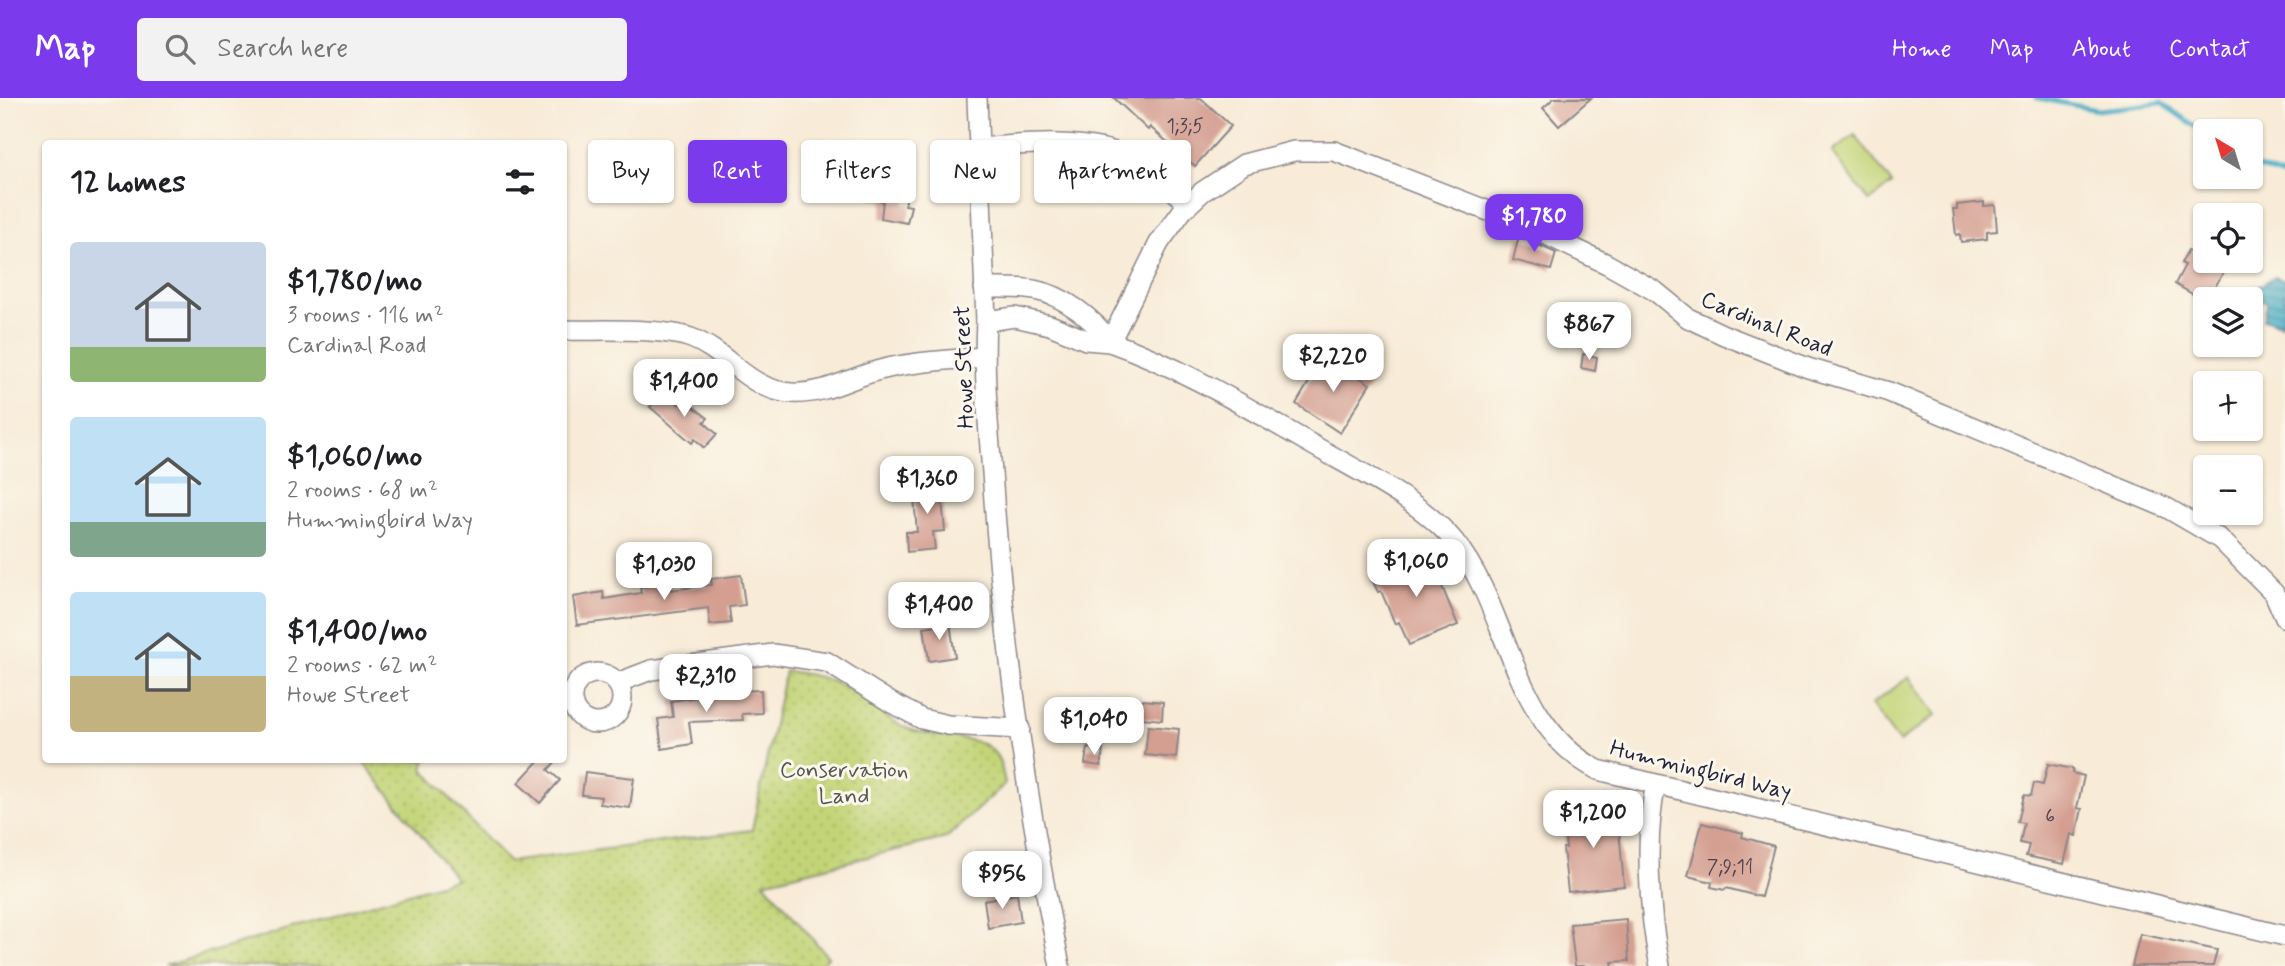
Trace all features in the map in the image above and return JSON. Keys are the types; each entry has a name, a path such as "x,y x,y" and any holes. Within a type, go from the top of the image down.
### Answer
{"street":[{"name":"Howe Street","path":"977,98 979,140"},
{"path":"1020,146 1102,148 1123,154 1148,167 1188,205"},
{"name":"Cardinal Road","path":"1111,342 1159,243 1188,205 1202,192 1244,164 1294,151 1334,151 1532,228 1607,264 1655,291 1688,318 1724,335 1808,368 1889,392 2167,508 2220,539 2279,591"},
{"name":"Howe Street","path":"981,203 986,321 984,357 998,564 1020,729 1060,966"},
{"name":"Hummingbird Way","path":"985,288 1036,290 1048,295 1101,328 1111,342"},
{"name":"Hummingbird Way","path":"986,321 1016,317 1050,325 1086,340 1111,342 1133,350 1215,390 1351,467 1427,515 1453,540 1468,562 1504,643 1547,728 1567,751 1598,770 2285,936"},
{"path":"567,330 679,334 707,346 757,384 791,393 830,390 881,369 984,357"},
{"path":"2279,591 2285,618"},
{"path":"617,683 651,670 773,654 827,662 922,719 948,724 1020,729"},
{"path":"1656,785 1651,807 1650,855 1654,939 1660,966"}],"green space":[{"path":"1855,135 1892,184 1869,201 1832,152"},
{"name":"Conservation Land","path":"785,671 842,685 891,720 909,729 981,743 992,751 1002,768 1005,784 946,838 764,882 828,957 819,966 165,966 456,879 364,763 425,763 423,769 508,862 752,830"},
{"path":"1909,677 1936,715 1899,742 1871,705"}],"water":[{"path":"2275,277 2285,280 2285,309 2281,324 2263,319 2267,304 2263,301 2263,287 2257,287"}],"building":[{"path":"1114,98 1201,98 1231,126 1195,166 1191,163 1191,140 1165,140 1150,127 1148,130"},
{"path":"1554,98 1591,98 1559,126 1543,108"},
{"path":"1984,202 1984,206 1995,205 1997,231 1987,232 1987,239 1961,242 1960,234 1956,235 1953,209 1957,209 1957,205"},
{"path":"883,203 905,203 911,206 907,223 881,218"},
{"path":"1519,236 1556,253 1551,270 1513,260"},
{"path":"2188,250 2193,252 2193,273 2223,273 2215,287 2193,287 2193,294 2175,284 2185,265 2181,263"},
{"path":"1583,354 1597,357 1595,371 1581,368"},
{"path":"1325,355 1370,384 1340,433 1296,404"},
{"path":"665,390 679,404 683,399 708,418 704,422 717,434 704,448 695,439 692,443 650,407"},
{"path":"940,480 945,531 933,532 935,549 907,552 906,532 917,532 913,487 918,487 918,482"},
{"path":"1429,554 1458,625 1409,645 1399,622 1395,624 1381,591 1378,592 1371,578"},
{"path":"741,575 745,605 729,607 731,623 710,625 708,608 577,625 573,597 603,592 604,599 641,593 640,587 670,583 671,590 712,585 711,579"},
{"path":"950,623 955,657 929,661 924,627"},
{"path":"761,690 762,713 742,714 743,720 689,722 692,744 662,749 658,719 673,717 671,701 712,695 712,692"},
{"path":"1132,699 1163,702 1162,720 1131,717"},
{"path":"1148,726 1179,729 1176,758 1145,755"},
{"path":"1087,748 1103,749 1101,766 1085,764"},
{"path":"536,763 554,763 548,770 560,780 540,803 518,783"},
{"path":"2048,764 2073,769 2072,773 2084,776 2077,808 2082,809 2076,836 2071,834 2064,864 2026,856 2029,845 2020,843 2024,823 2018,822 2024,795 2031,796 2034,783 2043,785"},
{"path":"585,772 634,778 630,808 600,804 601,797 582,795"},
{"path":"1614,808 1615,818 1618,818 1624,886 1568,892 1562,813"},
{"path":"1702,823 1743,833 1742,837 1774,846 1761,897 1711,887 1712,882 1688,876"},
{"path":"1017,894 1021,922 988,928 984,900"},
{"path":"1626,919 1629,961 1612,962 1613,966 1575,966 1570,924"},
{"path":"2140,934 2217,950 2213,966 2132,966"}],"waterway":[{"path":"2037,98 2098,110 2161,103 2193,125"},
{"path":"2263,169 2285,177"}]}
